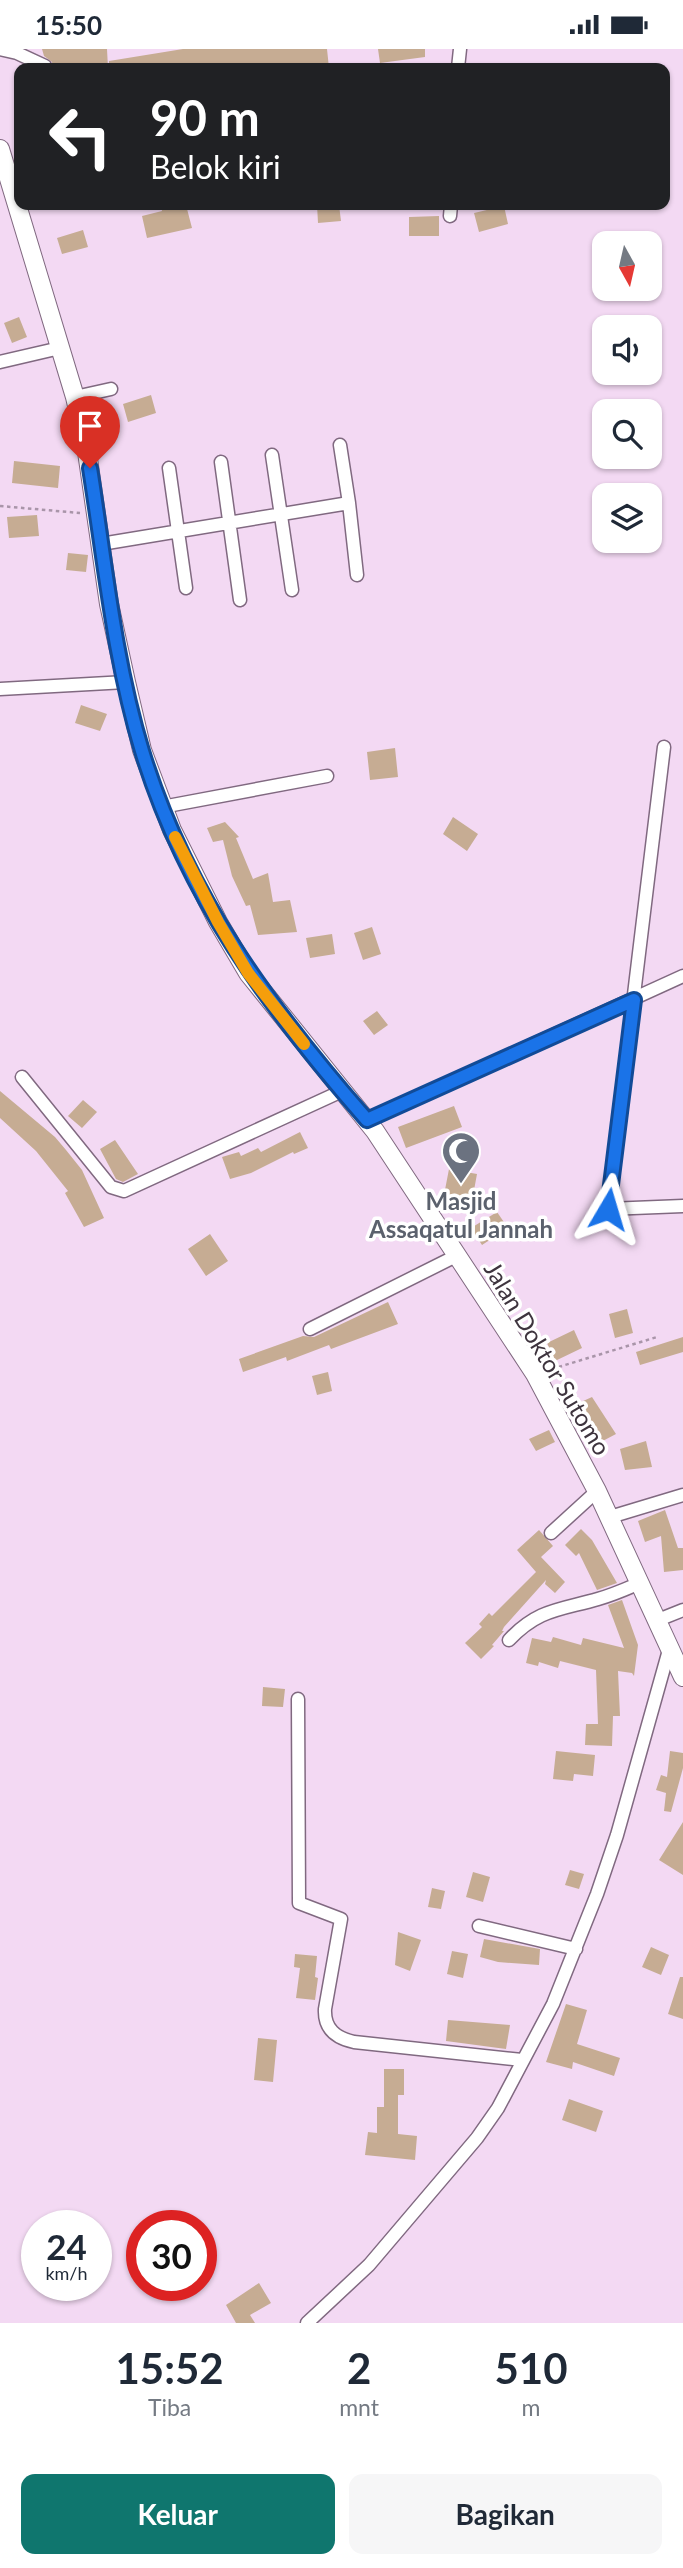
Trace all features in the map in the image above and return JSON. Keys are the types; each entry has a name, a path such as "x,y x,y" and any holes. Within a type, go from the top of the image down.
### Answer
{"street":[{"path":"0,49 39,63"},
{"name":"Jalan Doktor Sutomo","path":"8,158 14,180"},
{"name":"Jalan Doktor Sutomo","path":"22,210 75,397 97,514 109,604 142,750 162,807 199,887 248,973 367,1120 535,1374 610,1517 683,1677"},
{"path":"0,362 60,348"},
{"path":"75,397 111,389"},
{"path":"340,445 358,575"},
{"path":"272,455 292,590"},
{"path":"221,462 240,600"},
{"path":"169,468 186,588"},
{"path":"101,544 349,503"},
{"path":"0,689 126,682"},
{"path":"664,747 608,1209 683,1206"},
{"path":"162,807 327,776"},
{"path":"367,1120 683,976"},
{"path":"22,1077 116,1190 139,1186 342,1091"},
{"path":"310,1329 458,1255"},
{"path":"551,1533 597,1491"},
{"path":"610,1517 683,1495"},
{"path":"509,1640 536,1616 597,1599 640,1583"},
{"path":"658,1620 683,1610"},
{"path":"307,2323 369,2265 477,2138 498,2108 552,2004 576,1949 617,1835 669,1650"},
{"path":"298,1699 299,1903 341,1919 324,2009 328,2027 340,2039 354,2042 522,2060"},
{"path":"479,1926 576,1949"}],"path":[{"path":"0,506 97,514"},
{"path":"535,1374 657,1337"}],"building":[{"path":"42,49 107,49 108,63 52,63 44,56"},
{"path":"183,49 327,49 328,63 109,63"},
{"path":"378,49 425,49 425,57 380,63"},
{"path":"187,210 192,228 147,238 142,216 162,211"},
{"path":"317,210 340,210 341,221 318,223"},
{"path":"505,210 508,224 479,232 474,213"},
{"path":"439,216 439,236 409,236 409,217"},
{"path":"83,230 88,247 62,254 57,238"},
{"path":"19,317 27,337 12,343 4,323"},
{"path":"151,395 156,413 128,422 123,404"},
{"path":"14,461 60,466 58,488 12,483"},
{"path":"37,515 39,536 9,538 7,517"},
{"path":"68,553 88,555 86,572 66,570"},
{"path":"81,705 107,714 100,731 75,723"},
{"path":"395,748 398,777 370,780 367,752"},
{"path":"453,817 478,834 467,851 443,834"},
{"path":"225,822 239,837 236,838 253,879 268,873 273,902 290,900 297,932 258,935 250,905 246,906 232,876 223,840 213,842 207,828"},
{"path":"372,927 381,954 363,960 354,933"},
{"path":"332,934 335,954 310,958 306,938"},
{"path":"377,1011 388,1025 374,1035 363,1021"},
{"path":"0,1091 55,1137 66,1150 82,1170 104,1218 84,1227 65,1193 68,1191 36,1151 0,1118"},
{"path":"83,1100 97,1112 82,1128 68,1116"},
{"path":"454,1106 462,1127 406,1148 398,1127"},
{"path":"300,1132 308,1148 294,1154 293,1152 251,1173 230,1179 222,1157 239,1152 241,1156 258,1148 261,1152"},
{"path":"115,1140 138,1174 123,1182 116,1179 100,1149"},
{"name":"Masjid Assaqatul Jannah","path":"449,1169 477,1174 472,1201 444,1195"},
{"path":"497,1212 508,1228 482,1245 471,1228"},
{"path":"210,1234 228,1261 206,1276 188,1249"},
{"path":"388,1302 398,1324 331,1349 329,1345 287,1361 286,1357 243,1372 239,1359 303,1336 314,1337"},
{"path":"627,1309 633,1333 615,1338 609,1314"},
{"path":"574,1330 582,1348 555,1361 547,1343"},
{"path":"683,1337 683,1352 640,1365 636,1352"},
{"path":"328,1372 332,1391 317,1395 312,1376"},
{"path":"592,1397 616,1434 597,1444 581,1402"},
{"path":"549,1430 555,1442 536,1451 529,1439"},
{"path":"646,1441 652,1467 625,1470 620,1449"},
{"path":"665,1510 678,1548 683,1548 683,1570 664,1572 661,1536 645,1542 638,1521"},
{"path":"581,1529 592,1540 617,1583 597,1590 579,1553 576,1556 565,1545"},
{"path":"539,1530 553,1546 541,1557 565,1582 555,1593 545,1584 546,1580 504,1627 504,1631 492,1645 494,1646 481,1659 465,1643 482,1627 479,1624 489,1613 492,1616 536,1572 517,1550"},
{"path":"622,1600 638,1645 634,1676 632,1673 618,1671 620,1716 613,1716 612,1746 585,1745 586,1724 598,1724 596,1670 560,1661 558,1668 539,1662 538,1666 526,1663 532,1638 551,1642 553,1637 581,1645 583,1638 624,1648 608,1605"},
{"path":"263,1687 285,1689 283,1707 262,1706"},
{"path":"556,1751 595,1755 593,1776 574,1774 573,1781 553,1779"},
{"path":"670,1751 683,1753 683,1768 671,1812 664,1811 666,1793 656,1790 661,1775 667,1777"},
{"path":"683,1822 683,1875 659,1860"},
{"path":"570,1870 584,1874 579,1889 565,1885"},
{"path":"473,1872 490,1877 483,1902 466,1897"},
{"path":"432,1888 445,1891 441,1909 428,1907"},
{"path":"398,1932 421,1940 410,1971 395,1965"},
{"path":"484,1939 540,1949 539,1965 498,1962 480,1957"},
{"path":"651,1947 669,1955 661,1975 642,1967"},
{"path":"452,1951 468,1954 463,1978 447,1974"},
{"path":"295,1954 317,1956 315,2000 296,1998 300,1968 294,1967"},
{"path":"680,1977 683,1977 683,2019 668,2014"},
{"path":"566,2004 587,2010 577,2044 620,2058 614,2076 573,2062 572,2069 546,2062"},
{"path":"448,2020 510,2025 506,2049 446,2041"},
{"path":"258,2038 277,2040 273,2082 254,2080"},
{"path":"384,2069 404,2069 404,2095 398,2095 398,2134 417,2136 415,2160 365,2155 368,2132 377,2133 377,2107 384,2107"},
{"path":"569,2099 603,2111 596,2132 562,2120"},
{"path":"259,2283 271,2303 250,2315 255,2323 236,2323 226,2305"}],"slow traffic":[{"path":"175,837 218,922 248,973 304,1044"}],"place":[{"name":"Masjid Assaqatul Jannah","path":"461,1185"}],"route":[{"path":"90,468 109,604 142,750 182,853 248,973 367,1120 634,1000 608,1209"}]}
